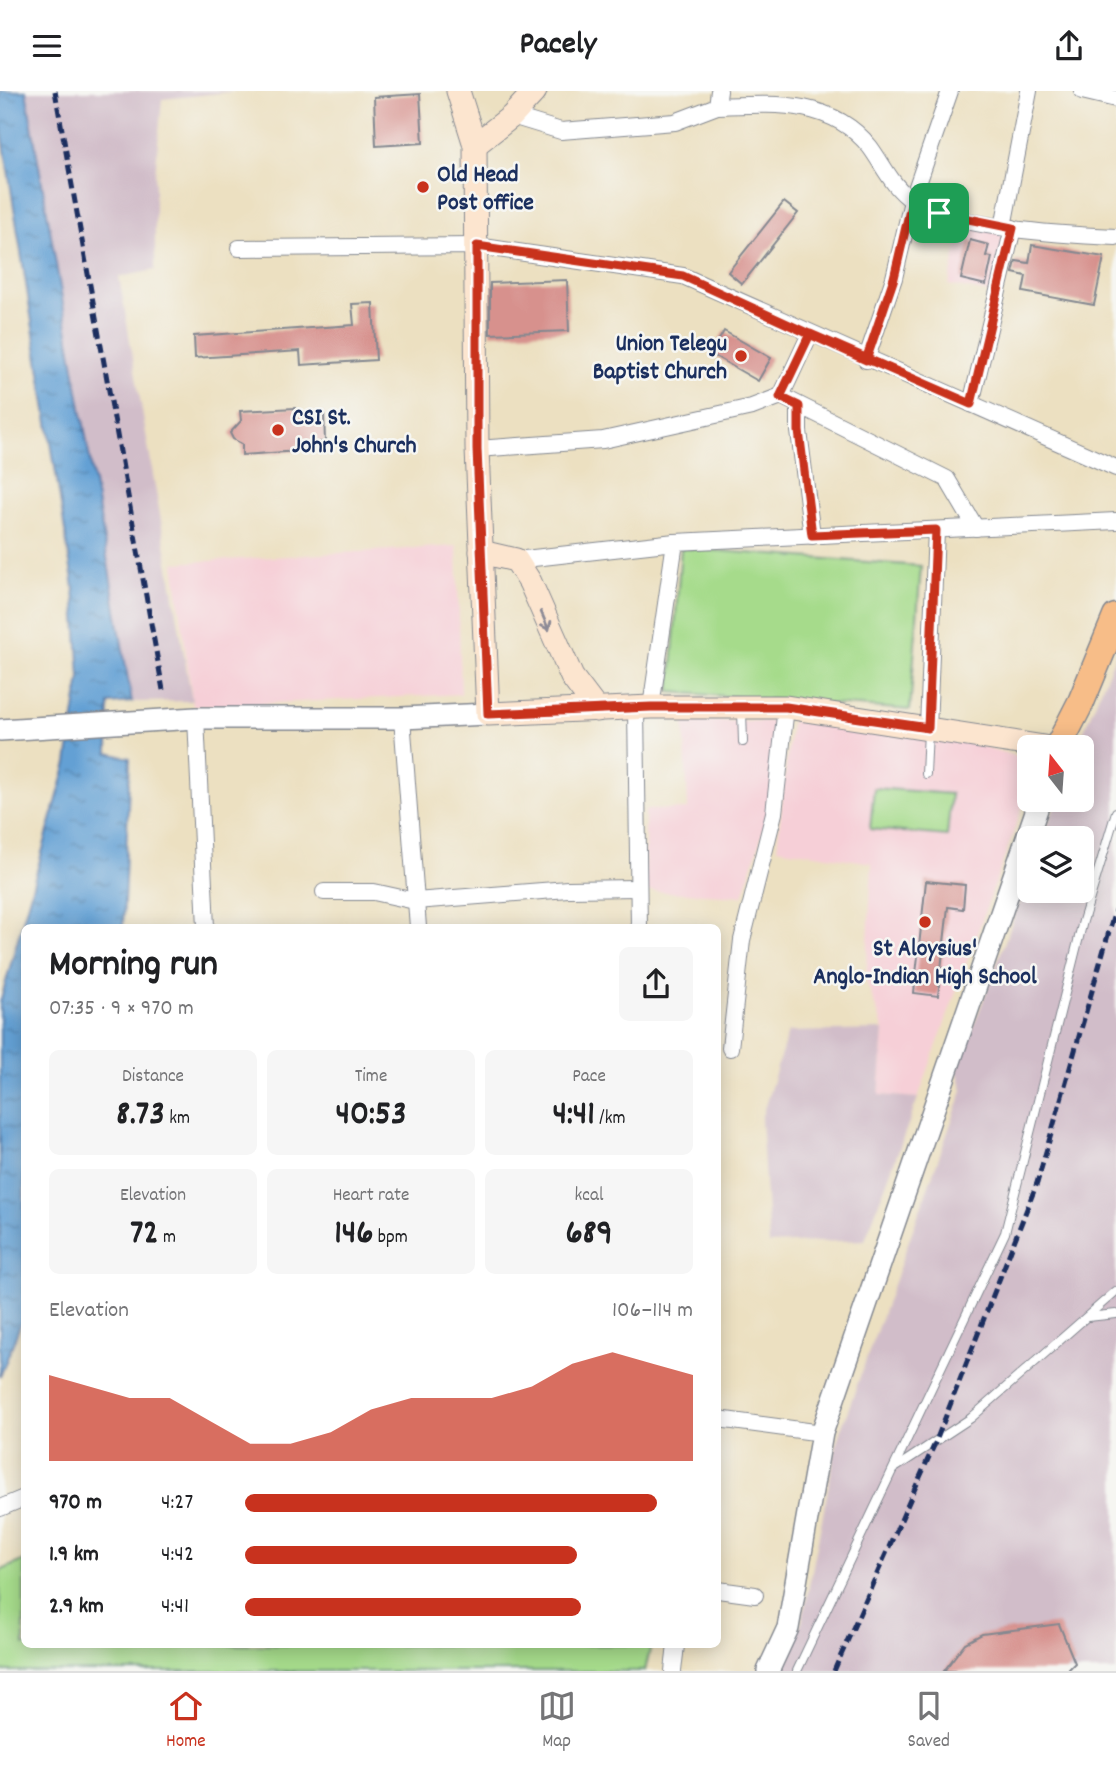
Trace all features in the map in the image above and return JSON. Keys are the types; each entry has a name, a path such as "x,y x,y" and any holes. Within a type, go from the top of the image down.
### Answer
{"main road":[{"path":"458,91 475,145 477,449 488,714 643,708 786,707 1017,743"},
{"path":"475,145 512,116 536,91"},
{"path":"481,552 516,560 530,582 572,677 597,710"},
{"path":"1064,735 1082,702 1116,617"}],"street":[{"path":"866,360 894,278 912,201 950,91"},
{"path":"971,404 1008,227 1028,91"},
{"path":"1082,91 1116,99"},
{"path":"512,116 561,131 675,122 718,98 793,104 838,120 869,146 887,177 912,201 939,213 1008,227 1116,237"},
{"path":"239,248 477,246 683,276 866,360 1116,468"},
{"path":"477,449 603,440 752,407 780,397 810,334"},
{"path":"780,397 947,479 976,528"},
{"path":"799,406 799,431 812,535"},
{"path":"516,560 675,542 1116,521"},
{"path":"928,728 936,530"},
{"path":"639,924 637,888 643,708 675,542"},
{"path":"730,1048 742,940 775,813 786,707"},
{"path":"0,730 196,718 402,718 488,714"},
{"path":"196,718 206,924"},
{"path":"402,718 418,924"},
{"path":"768,1671 788,1628 822,1433 1036,812"},
{"path":"324,892 374,892 415,901 568,889 637,888"},
{"path":"721,1419 822,1433"},
{"path":"0,1508 21,1499"},
{"path":"721,1590 755,1595"},
{"path":"673,1671 676,1648"}],"lane":[{"path":"742,708 743,743"},
{"path":"926,774 928,728"},
{"path":"797,1671 1005,1233 1083,921 1116,811"},
{"path":"894,1469 971,1419 1116,1290"},
{"path":"1086,1317 1116,1314"}],"shaded area":[{"path":"26,91 238,91 162,99 155,176 155,270 119,277 192,701 132,702"},
{"path":"961,225 1007,233 993,294 949,285"},
{"path":"457,546 461,694 193,707 174,563"},
{"path":"1116,654 1116,1671 778,1671 802,1622 838,1438 963,1090 957,1071 1019,903 1094,903 1094,826 1047,826 1053,812 1094,812 1094,735 1082,735"},
{"path":"684,721 779,721 770,809 743,896 645,891 645,810 688,809"},
{"name":"St Aloysius' Anglo-Indian High School","path":"791,721 972,743 1017,756 1017,812 1021,812 918,1098 879,1095 884,1030 866,981 872,863 777,848"},
{"path":"884,1030 879,1095 918,1098 865,1240 769,1244 761,1119 788,1032"}],"green space":[{"path":"681,548 921,566 910,710 670,692"},
{"path":"874,788 951,794 947,836 870,829"},
{"path":"21,1561 21,1648 650,1648 645,1671 0,1671 0,1571"}],"water":[{"path":"0,91 26,91 132,702 109,704 108,753 130,758 123,924 22,924 67,763 80,677 74,588 0,119"},
{"path":"21,928 21,1323 0,1377 0,1003"}],"building":[{"path":"420,94 423,143 376,146 374,97"},
{"path":"784,202 798,213 742,284 728,272"},
{"path":"970,240 989,245 986,256 992,257 986,285 961,279"},
{"path":"1032,245 1104,257 1094,305 1023,292 1026,276 1013,273 1016,261 1029,263"},
{"path":"567,280 569,331 490,334 490,283"},
{"path":"373,303 376,360 301,365 300,351 195,358 194,336 354,325 352,304"},
{"name":"Union Telegu Baptist Church","path":"724,331 771,358 758,381 711,354"},
{"name":"CSI St. John's Church","path":"295,408 296,415 324,413 325,442 297,444 298,451 242,455 242,444 233,439 230,433 241,421 240,411"},
{"path":"926,881 965,885 963,909 948,907 938,996 914,993"},
{"path":"1059,1624 1075,1663 1067,1671 944,1671 965,1643 982,1634"}],"railway":[{"path":"55,91 163,690"},
{"path":"834,1671 936,1441 1037,1183 1116,907"}],"place":[{"name":"Old Head Post office","path":"423,187"},
{"name":"Union Telegu Baptist Church","path":"741,356"},
{"name":"CSI St. John's Church","path":"278,430"},
{"name":"St Aloysius' Anglo-Indian High School","path":"925,922"}],"route":[{"path":"939,213 912,201 894,278 866,360 810,334 683,276 477,246 477,449 488,714 651,707 786,707 928,728 936,530 812,535 799,431 799,406 780,397 810,334 866,360 971,404 1013,228 939,213"}]}
